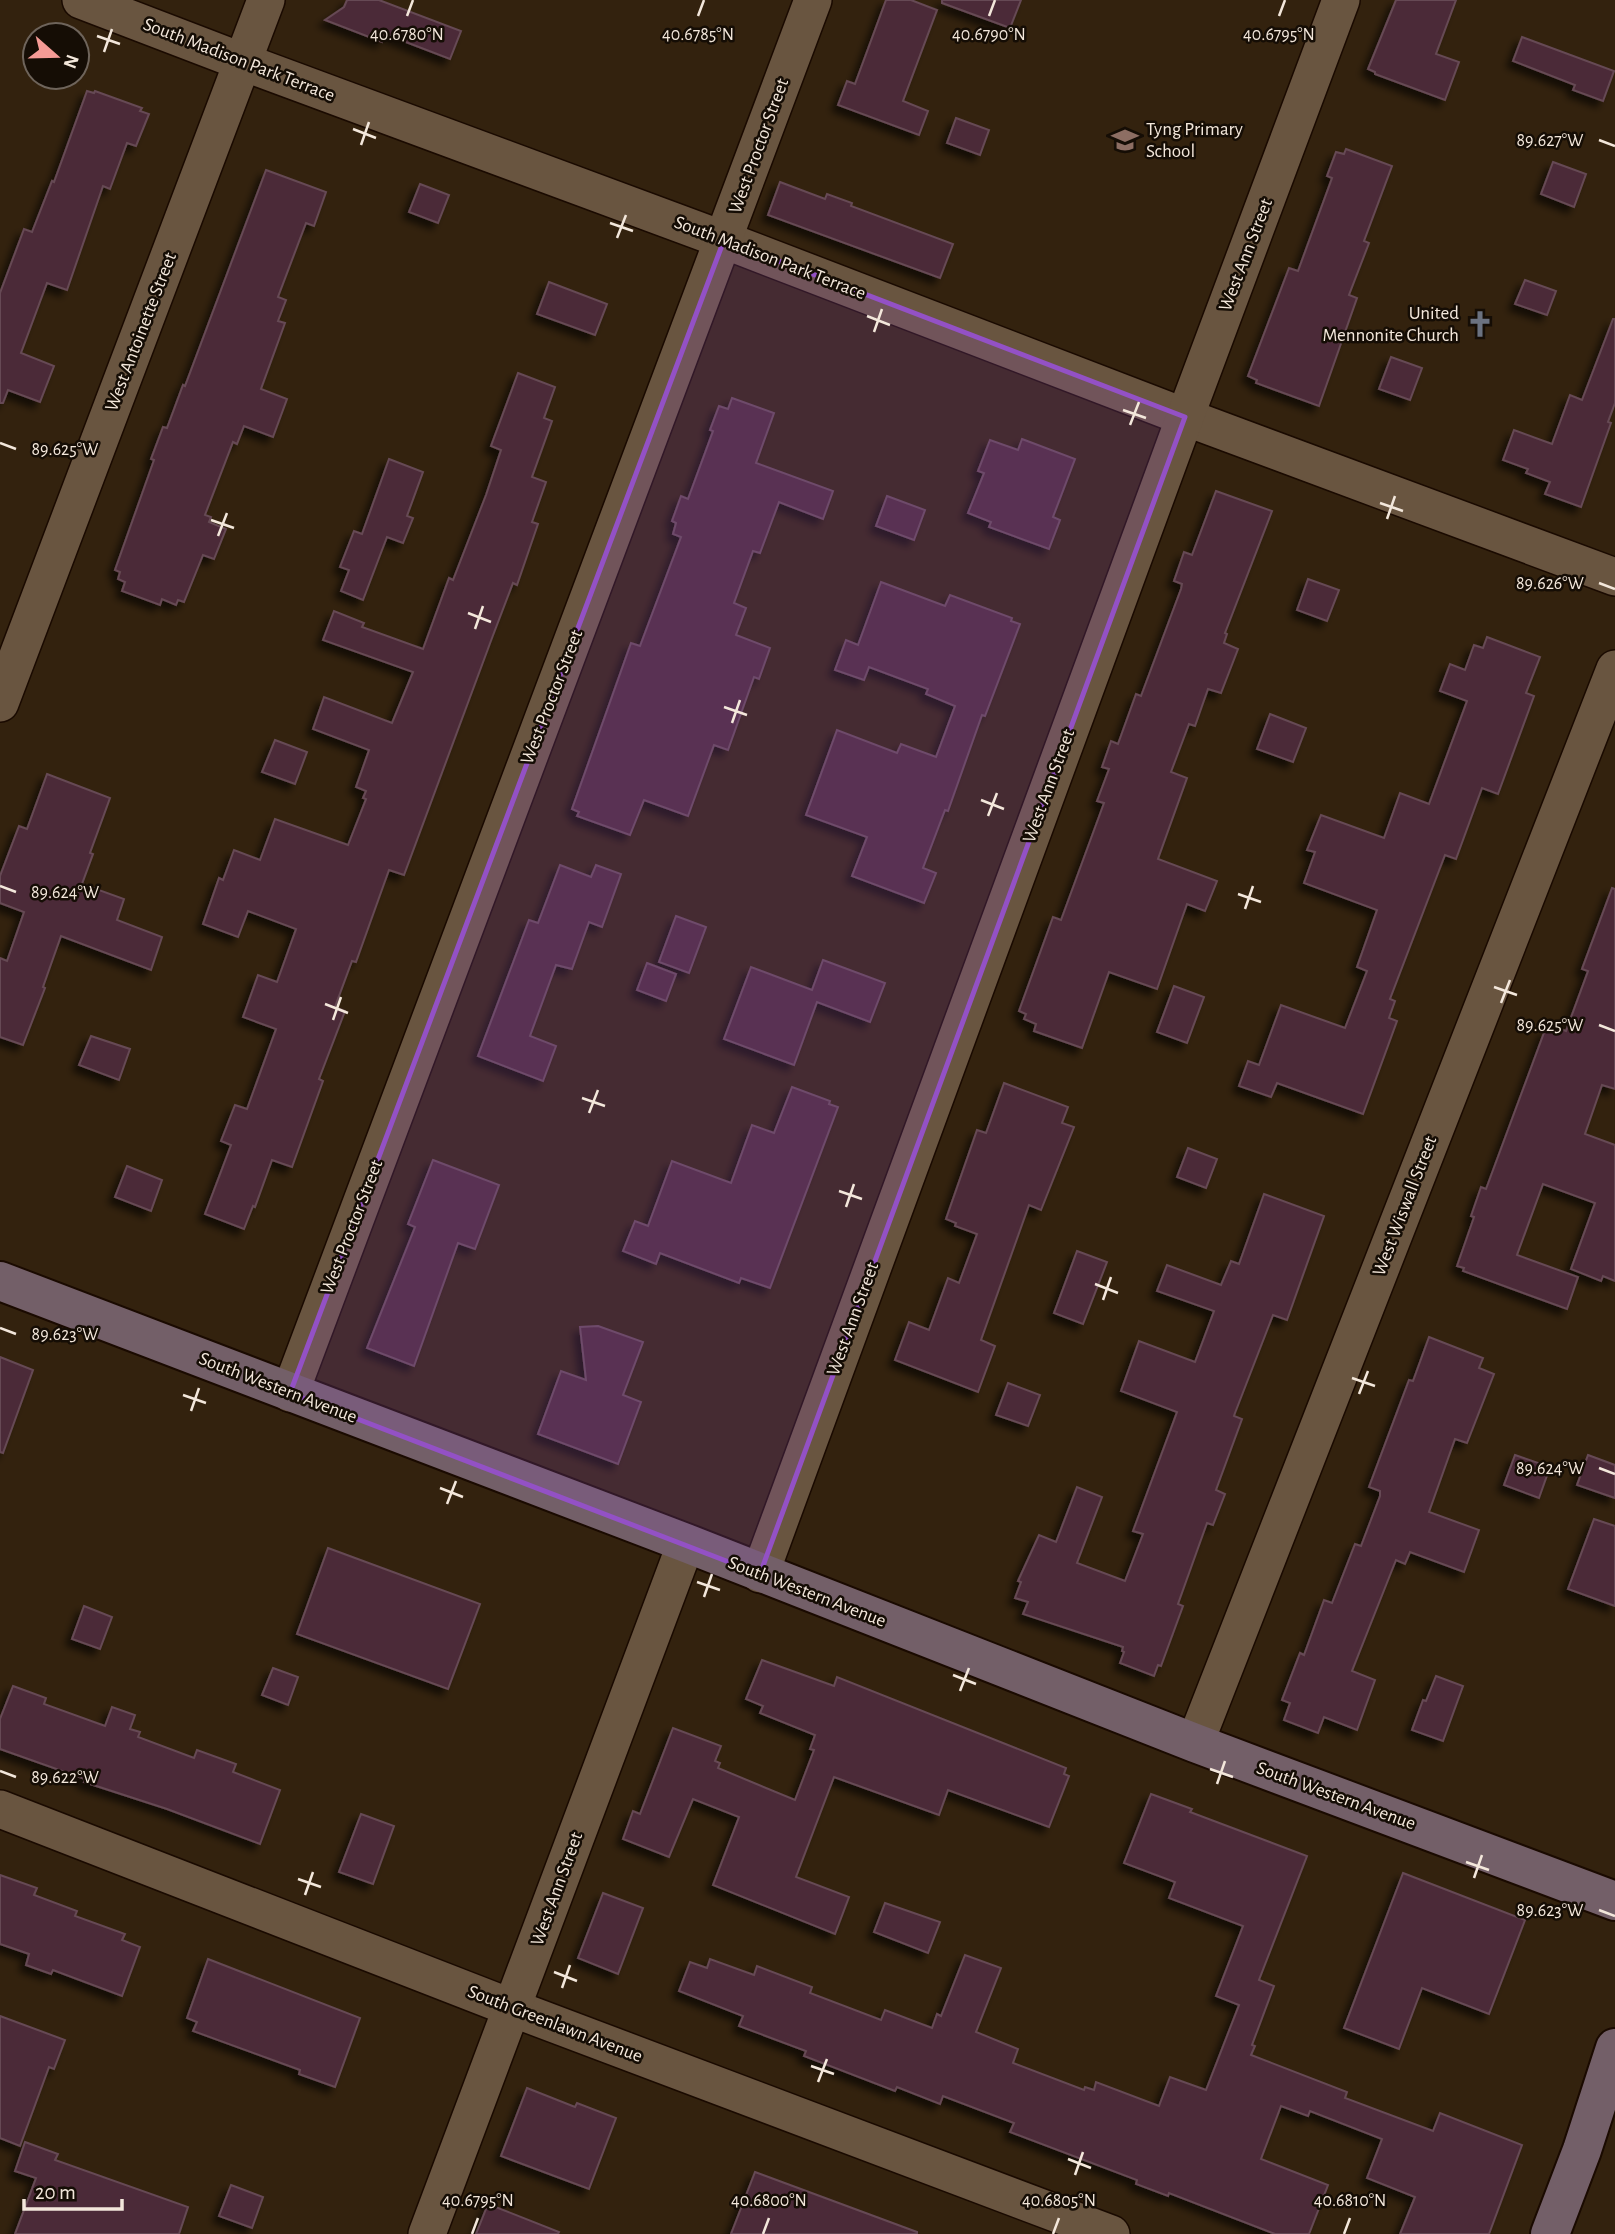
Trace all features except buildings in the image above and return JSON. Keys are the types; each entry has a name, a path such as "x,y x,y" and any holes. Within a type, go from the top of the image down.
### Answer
{"main road":[{"name":"South Western Avenue","path":"0,1281 686,1543 1195,1743 1615,1900"},
{"path":"1550,2234 1615,2048"}],"street":[{"name":"South Madison Park Terrace","path":"81,0 1615,577"},
{"name":"West Antoinette Street","path":"0,703 266,0"},
{"name":"West Proctor Street","path":"290,1393 813,0"},
{"name":"West Ann Street","path":"760,1574 1341,0"},
{"name":"West Wiswall Street","path":"1195,1743 1615,669"},
{"name":"West Ann Street","path":"427,2234 686,1543"},
{"name":"South Greenlawn Avenue","path":"0,1809 512,2008 1111,2234"}],"highlighted area":[{"path":"724,240 1185,417 760,1574 290,1393"}],"place":[{"name":"Tyng Primary School","path":"1125,140"},
{"name":"United Mennonite Church","path":"1480,324"}]}
